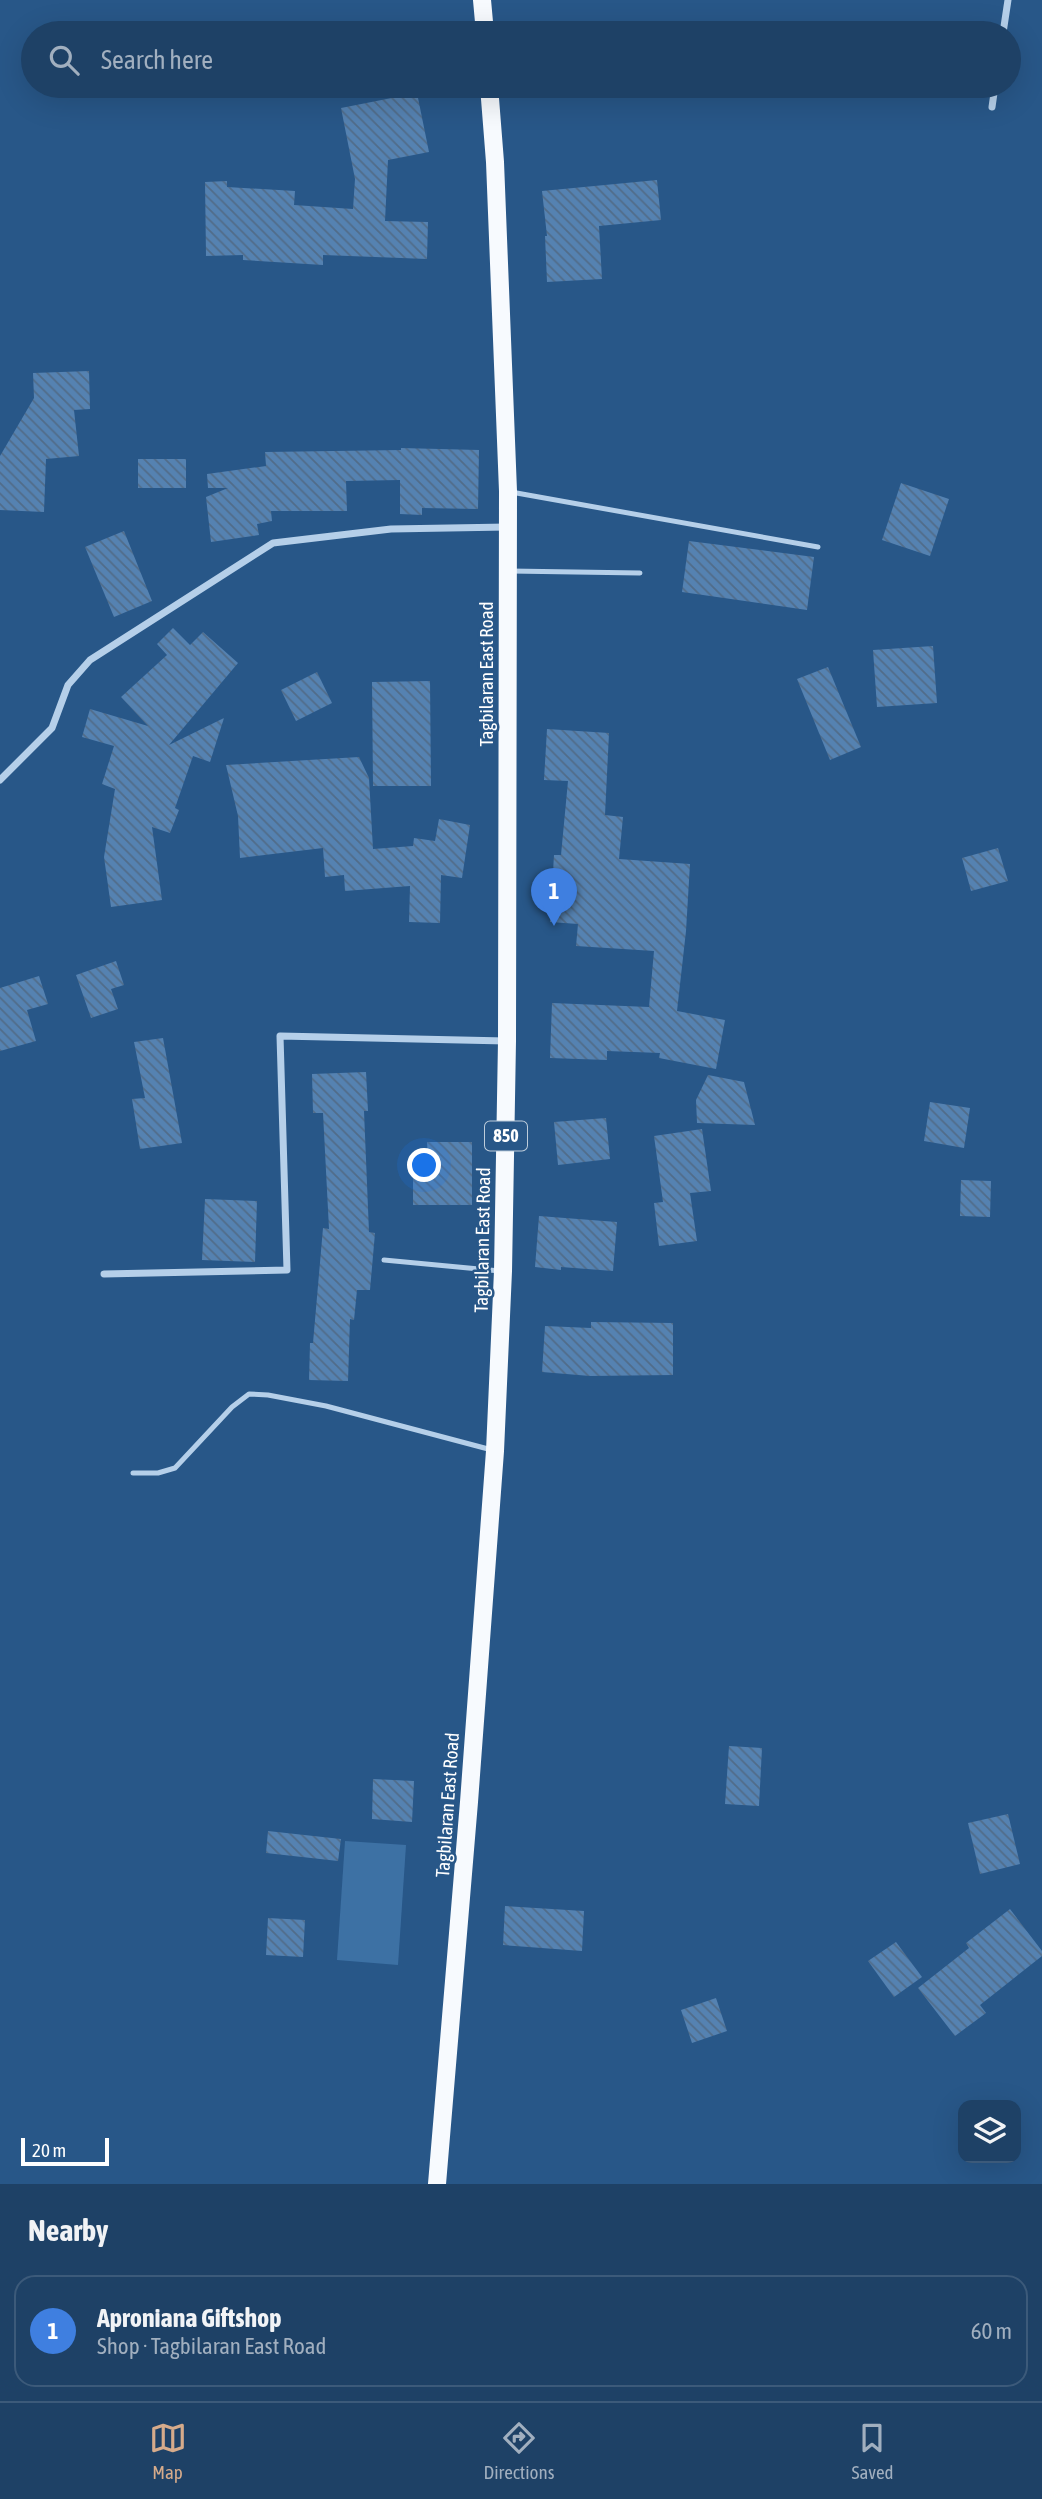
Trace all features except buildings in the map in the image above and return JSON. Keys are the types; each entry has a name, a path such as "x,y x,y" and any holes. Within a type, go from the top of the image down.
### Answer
{"main road":[{"path":"482,0 484,21"},
{"name":"Tagbilaran East Road","path":"437,2184 495,1451 503,1271 507,1041 508,491 495,162 490,98"}],"street":[{"path":"1005,21 1008,0"},
{"path":"992,107 993,98"},
{"path":"0,780 52,728 68,685 90,660 273,543 391,529 508,527"},
{"path":"104,1274 287,1270 280,1036 507,1041"}],"lane":[{"path":"508,491 818,547"},
{"path":"507,571 640,573"},
{"path":"384,1260 503,1271"},
{"path":"133,1473 158,1473 175,1468 232,1406 249,1394 326,1406 495,1451"}],"shaded area":[{"path":"345,1841 406,1845 398,1965 337,1960"}],"place":[{"name":"Aproniana Giftshop","path":"554,926"}]}
